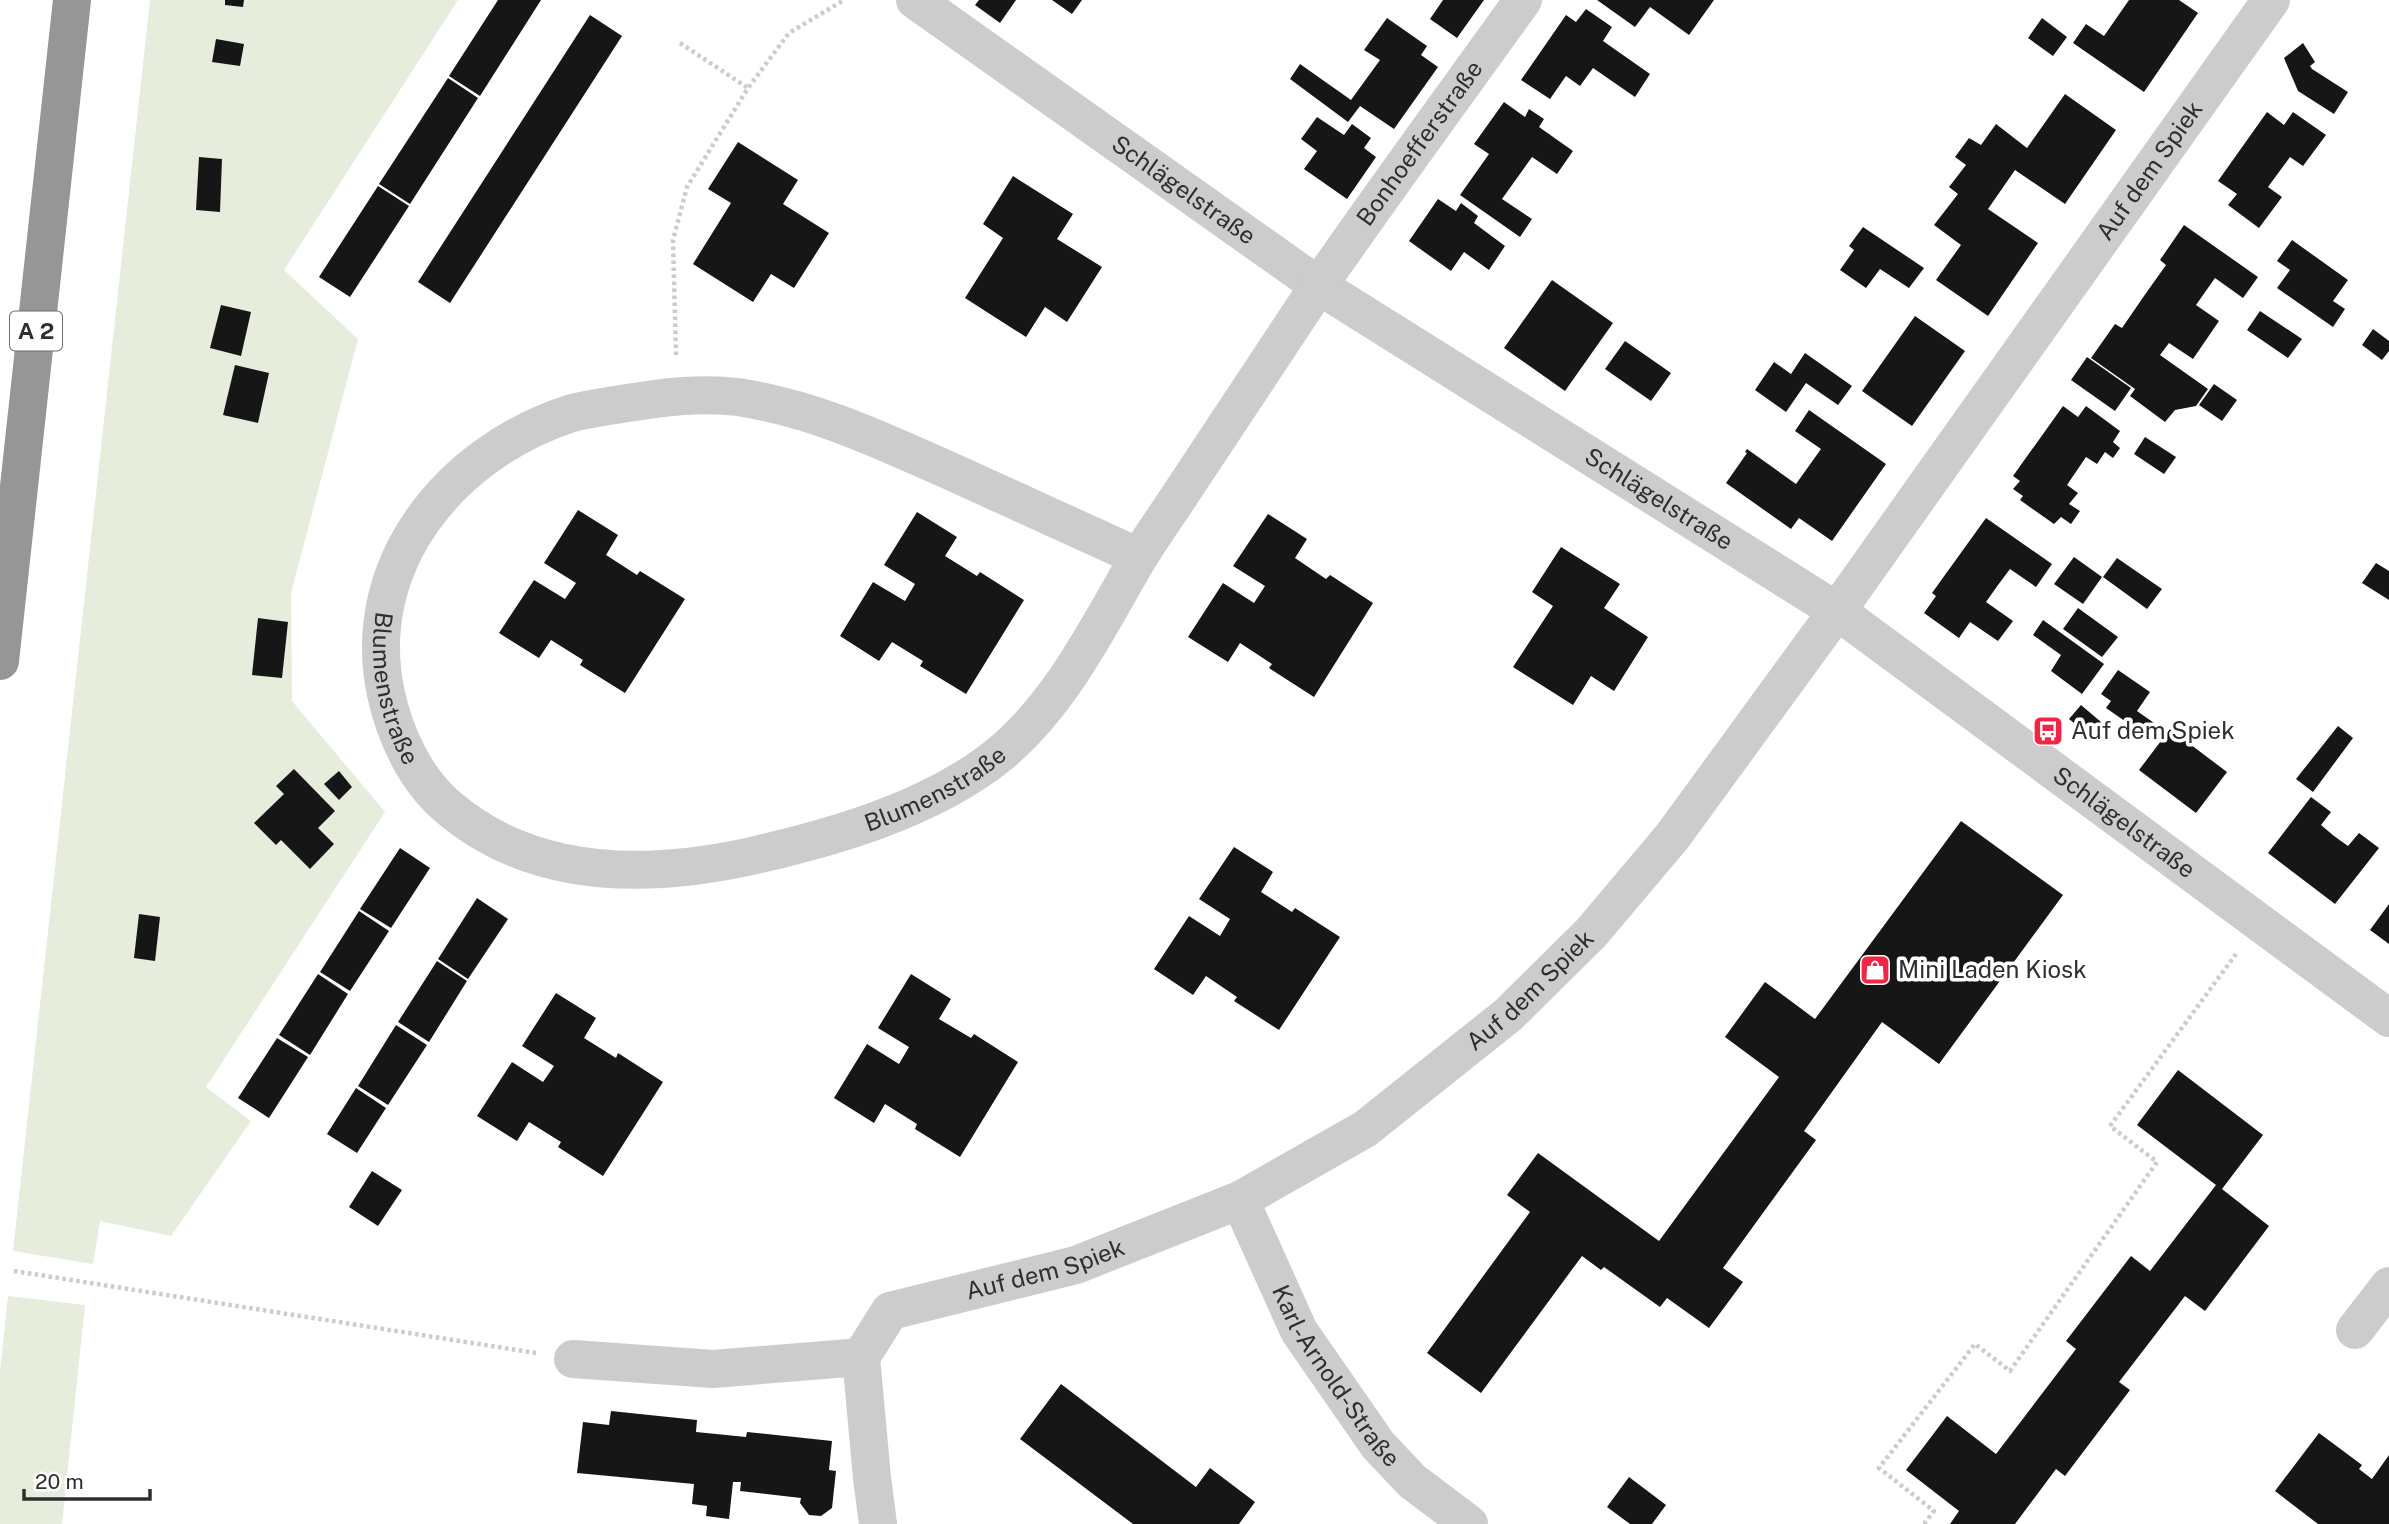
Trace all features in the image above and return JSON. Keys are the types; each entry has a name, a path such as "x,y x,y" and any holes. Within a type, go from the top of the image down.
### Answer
{"highway":[{"name":"A 2","path":"0,661 72,0"}],"street":[{"name":"Schlägelstraße","path":"915,0 1319,286 1837,611 2389,1018"},
{"name":"Bonhoefferstraße","path":"1319,286 1523,0"},
{"name":"Auf dem Spiek","path":"861,1357 890,1311 1076,1265 1240,1200 1365,1129 1508,1015 1591,933 1672,837 1837,611 2272,0"},
{"name":"Blumenstraße","path":"1139,557 851,426 789,407 732,397 678,395 574,412 527,430 488,454 453,483 416,526 395,566 380,643 382,678 390,712 420,777 445,804 477,828 509,846 552,860 598,869 650,872 703,866 802,844 940,794 1000,753 1035,718 1068,676 1139,557 1319,286"},
{"name":"Karl-Arnold-Straße","path":"1240,1200 1300,1331 1378,1445 1412,1481 1469,1524"},
{"path":"2355,1330 2389,1286"},
{"path":"573,1359 713,1369 861,1357 878,1524"}],"path":[{"path":"678,395 673,240 687,187 748,88 789,33 844,0"},
{"path":"680,43 748,88"},
{"path":"1924,1524 1934,1511 1879,1468 1975,1344 2010,1371 2157,1163 2110,1126 2259,922"},
{"path":"14,1272 573,1359"}],"green space":[{"path":"150,0 458,0 284,270 358,339 291,593 292,701 385,812 206,1087 251,1121 171,1236 100,1221 93,1264 13,1251"},
{"path":"8,1296 85,1305 62,1524 0,1524 0,1371"}],"building":[{"path":"225,0 244,0 243,7 225,5"},
{"path":"498,0 541,0 480,96 449,76"},
{"path":"979,0 1016,0 1000,23 975,5"},
{"path":"1052,0 1082,0 1072,14"},
{"path":"1443,0 1484,0 1457,38 1430,19"},
{"path":"1597,0 1714,0 1689,35 1650,7 1635,27"},
{"path":"2129,0 2179,0 2198,13 2144,92 2073,43 2086,24 2104,36"},
{"path":"1586,9 1612,27 1603,41 1650,74 1635,97 1593,68 1580,86 1566,76 1550,99 1521,80 1566,15 1576,22"},
{"path":"590,15 622,36 450,303 418,282"},
{"path":"1387,18 1427,46 1421,55 1438,67 1394,129 1360,106 1348,122 1290,79 1300,64 1351,100 1380,60 1364,50"},
{"path":"2042,18 2067,37 2053,56 2028,38"},
{"path":"216,39 244,44 240,66 212,62"},
{"path":"2303,43 2315,62 2310,66 2312,69 2348,92 2334,114 2298,91 2284,58"},
{"path":"448,78 478,98 410,204 379,184"},
{"path":"2065,94 2116,130 2065,204 2015,170 1988,209 2038,243 1988,316 1936,280 1961,245 1934,225 1958,194 1949,187 1966,165 1955,157 1969,138 1981,145 1996,124 2027,148"},
{"path":"1504,102 1525,117 1529,109 1544,119 1539,127 1573,151 1557,174 1532,157 1502,199 1532,219 1520,237 1460,195 1489,154 1474,144"},
{"path":"2267,112 2284,125 2293,112 2326,135 2303,166 2290,157 2268,187 2282,197 2259,228 2228,205 2237,194 2218,181"},
{"path":"1317,117 1344,135 1352,124 1371,138 1364,148 1376,157 1347,199 1304,169 1317,151 1301,139"},
{"path":"738,142 798,180 783,204 829,233 794,288 771,274 753,302 693,264 731,203 708,189"},
{"path":"199,157 222,159 220,212 196,210"},
{"path":"1013,176 1073,214 1057,239 1102,267 1067,322 1045,307 1026,337 965,298 1003,238 983,224"},
{"path":"378,186 409,206 350,297 319,277"},
{"path":"1438,199 1456,211 1461,203 1478,216 1474,223 1505,246 1489,270 1464,252 1451,271 1409,241"},
{"path":"2184,225 2258,277 2243,298 2215,278 2196,305 2219,321 2193,359 2169,343 2160,355 2208,389 2196,406 2175,410 2165,422 2130,396 2135,389 2091,358 2115,324 2122,328 2166,265 2160,260"},
{"path":"1863,227 1924,268 1909,288 1880,269 1866,288 1840,270 1854,250 1849,246"},
{"path":"2292,240 2348,280 2333,301 2345,309 2333,327 2277,288 2290,270 2277,261"},
{"path":"1552,280 1613,323 1565,391 1504,348"},
{"path":"221,305 251,312 241,356 210,348"},
{"path":"2260,311 2302,339 2288,358 2247,330"},
{"path":"1915,316 1965,351 1912,426 1862,391"},
{"path":"2373,329 2389,341 2389,351 2382,360 2362,345"},
{"path":"1625,341 1671,373 1651,401 1605,369"},
{"path":"1805,353 1852,386 1838,405 1806,383 1786,412 1755,390 1774,362 1791,374"},
{"path":"2087,357 2131,388 2115,411 2071,380"},
{"path":"235,365 269,373 258,423 223,415"},
{"path":"2214,384 2237,400 2222,421 2199,405"},
{"path":"2063,406 2078,417 2086,406 2120,431 2113,442 2120,448 2113,458 2105,452 2097,464 2086,457 2067,485 2078,493 2069,504 2080,511 2071,524 2061,517 2054,524 2020,500 2023,496 2013,489 2020,481 2013,476"},
{"path":"1809,410 1886,464 1832,541 1799,518 1791,529 1726,483 1747,453 1747,449 1796,484 1821,449 1795,431"},
{"path":"2145,437 2176,457 2164,474 2134,454"},
{"path":"578,510 618,535 606,555 637,575 640,571 685,599 625,693 580,665 583,660 551,640 539,658 499,633 534,580 565,599 576,583 544,563"},
{"path":"917,512 957,537 945,556 977,576 980,572 1024,600 966,694 920,666 923,661 892,642 879,661 840,636 873,582 905,601 915,584 884,565"},
{"path":"1268,514 1307,539 1295,558 1326,579 1330,575 1373,603 1314,697 1269,668 1272,664 1240,643 1228,662 1188,637 1223,583 1254,603 1265,586 1233,566"},
{"path":"1986,518 2052,564 2036,587 2010,569 1986,602 2013,621 1998,641 1970,622 1959,638 1924,613 1936,596 1932,593"},
{"path":"1561,547 1620,584 1604,608 1648,637 1614,691 1591,676 1573,705 1513,667 1553,606 1532,592"},
{"path":"2074,557 2102,577 2083,604 2054,584"},
{"path":"2117,558 2162,589 2147,609 2103,577"},
{"path":"2376,563 2389,571 2389,600 2362,583"},
{"path":"2078,608 2118,637 2102,657 2063,629"},
{"path":"258,618 288,622 282,678 252,675"},
{"path":"2043,620 2104,664 2082,694 2051,671 2061,655 2033,635"},
{"path":"2118,670 2150,692 2137,711 2164,730 2155,742 2106,708 2111,701 2101,694"},
{"path":"2081,705 2101,722 2090,736 2069,719"},
{"path":"2338,726 2353,738 2313,792 2296,779"},
{"path":"2170,729 2227,772 2196,813 2139,770"},
{"path":"294,769 335,811 318,828 334,844 310,869 281,840 276,845 254,823 284,794 276,786"},
{"path":"339,771 352,787 339,800 324,784"},
{"path":"2311,797 2331,812 2321,825 2334,836 2348,846 2359,833 2379,848 2335,904 2268,853"},
{"path":"1961,821 2063,895 1939,1064 1882,1022 1804,1131 1816,1140 1723,1268 1743,1282 1709,1328 1667,1298 1660,1307 1604,1267 1601,1270 1582,1256 1481,1393 1427,1353 1530,1212 1507,1195 1538,1153 1659,1241 1779,1077 1725,1037 1765,982 1815,1019"},
{"path":"1234,847 1273,872 1261,892 1292,912 1295,908 1340,937 1279,1030 1234,1001 1237,997 1206,976 1193,995 1154,969 1189,916 1220,936 1230,919 1199,899"},
{"path":"400,848 430,868 391,928 360,909"},
{"path":"477,898 508,919 468,979 438,959"},
{"path":"2389,904 2389,944 2370,930"},
{"path":"359,911 389,931 350,991 320,972"},
{"path":"139,914 160,917 155,961 134,958"},
{"path":"437,961 467,981 429,1042 398,1022"},
{"path":"318,974 348,994 310,1055 279,1035"},
{"path":"911,974 951,999 939,1019 971,1038 974,1034 1018,1062 960,1157 915,1129 917,1124 885,1104 874,1123 834,1098 867,1044 899,1064 909,1047 878,1028"},
{"path":"556,993 596,1018 584,1038 616,1058 618,1053 663,1082 603,1176 558,1147 561,1142 529,1122 517,1141 477,1116 512,1062 543,1082 554,1066 522,1046"},
{"path":"396,1025 427,1045 388,1105 358,1086"},
{"path":"277,1038 308,1057 269,1118 238,1098"},
{"path":"2178,1070 2263,1135 2222,1189 2269,1226 2205,1311 2185,1296 2119,1382 2130,1390 2065,1476 2056,1469 2015,1524 1950,1524 1959,1511 1906,1470 1947,1416 1996,1454 2076,1349 2066,1341 2131,1256 2150,1271 2216,1185 2137,1125"},
{"path":"356,1088 386,1108 357,1153 327,1134"},
{"path":"372,1171 402,1190 378,1226 349,1207"},
{"path":"1061,1384 1196,1487 1210,1468 1255,1502 1239,1524 1133,1524 1020,1439"},
{"path":"611,1411 697,1420 696,1432 746,1437 747,1432 832,1441 829,1470 836,1471 832,1508 821,1516 809,1515 800,1503 801,1498 740,1491 741,1482 733,1482 729,1519 706,1516 707,1506 692,1504 694,1484 577,1473 583,1422 609,1425"},
{"path":"2319,1433 2362,1465 2359,1469 2372,1479 2389,1455 2389,1524 2318,1524 2275,1491"},
{"path":"1629,1477 1666,1505 1652,1524 1630,1524 1607,1507"}],"place":[{"name":"Auf dem Spiek","path":"2048,731"},
{"name":"Mini Laden Kiosk","path":"1875,970"}]}
